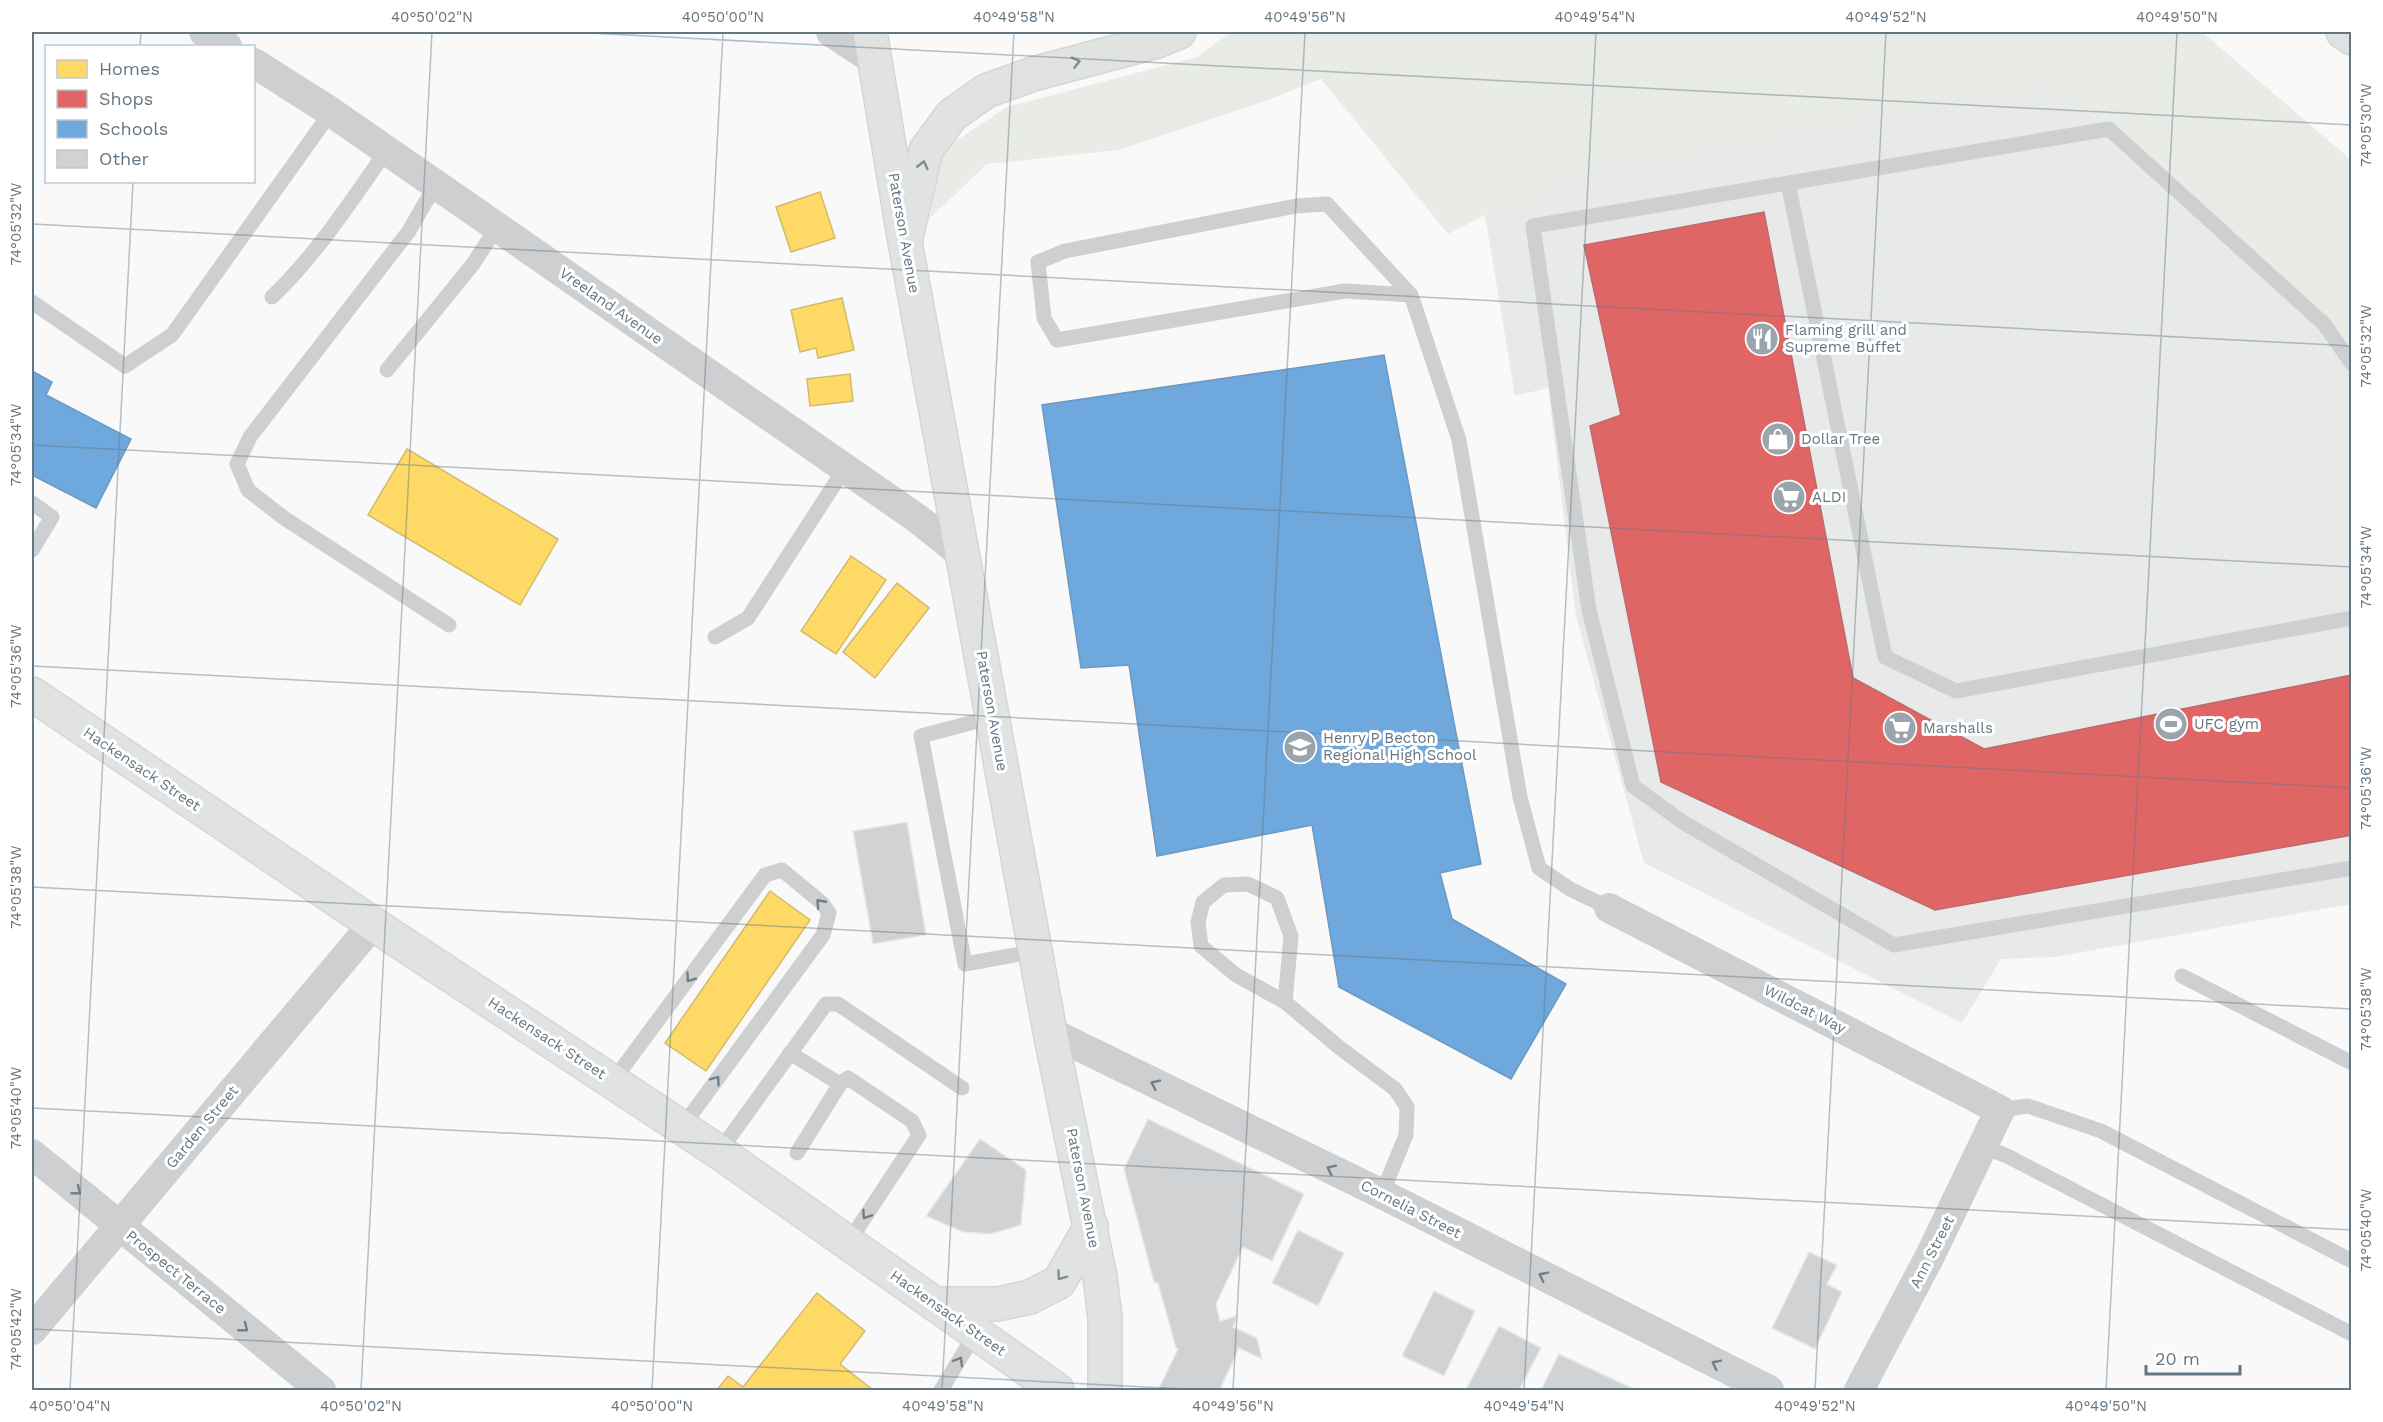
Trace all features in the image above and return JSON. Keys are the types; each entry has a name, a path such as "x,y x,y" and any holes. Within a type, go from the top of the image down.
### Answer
{"main road":[{"path":"905,242 926,150 952,115 986,91 1024,77 1156,41 1179,32"},
{"path":"2343,32 2352,38"},
{"name":"Paterson Avenue","path":"873,46 905,242 1050,1032 1091,1226 1105,1318 1105,1390"},
{"name":"Hackensack Street","path":"32,694 373,924 719,1152 1057,1390"},
{"path":"935,1304 998,1304 1030,1297 1059,1282 1091,1226"}],"street":[{"path":"204,32 225,45"},
{"path":"831,32 873,46"},
{"name":"Vreeland Avenue","path":"255,64 331,112 436,184 918,519 963,555"},
{"name":"Wildcat Way","path":"1609,908 2000,1110"},
{"name":"Garden Street","path":"32,1330 373,924"},
{"name":"Cornelia Street","path":"1050,1032 1382,1194 1768,1390"},
{"name":"Ann Street","path":"1859,1390 1930,1256 2000,1110"},
{"name":"Prospect Terrace","path":"32,1154 321,1390"}],"lane":[{"path":"32,302 125,366 172,335 331,112"},
{"path":"2352,364 2324,324 2109,129 1533,226 1589,610 1633,786 1684,824 1894,945 2352,868"},
{"path":"272,297 325,236 387,150"},
{"path":"1788,183 1885,657 1956,691 2352,618"},
{"path":"436,184 409,231 250,437 237,464 248,490 284,518 449,625"},
{"path":"1411,295 1345,291 1057,340 1044,318 1038,262 1065,251 1296,207 1327,204 1411,295 1459,440 1520,796 1539,868 1570,889 1609,908"},
{"path":"387,370 473,264 497,227"},
{"path":"715,637 748,618 845,468"},
{"path":"32,503 52,517 32,550"},
{"path":"993,717 921,736 965,964 1036,951"},
{"path":"613,1081 765,875 782,870 822,903 829,914 823,935 682,1127"},
{"path":"1285,1002 1291,936 1277,898 1248,884 1224,885 1203,902 1198,922 1201,946 1236,975 1285,1002 1340,1048 1395,1089 1407,1107 1406,1135 1382,1194"},
{"path":"2182,976 2352,1063"},
{"path":"719,1152 826,1004 838,1004 962,1088"},
{"path":"790,1053 840,1084"},
{"path":"797,1153 840,1084 848,1078 912,1121 916,1128 919,1135 848,1243"},
{"path":"2000,1110 2028,1106 2101,1131 2352,1261"},
{"path":"1984,1147 2007,1156 2352,1334"},
{"path":"941,1390 976,1332"}],"shaded area":[{"path":"1230,32 2202,32 2351,160 2351,349 2343,351 2043,87 1560,178 1562,197 1485,215 1448,234 1321,79 1268,100 1118,150 987,164 930,218 942,150 1007,107 1197,57"},
{"path":"2043,87 2065,92 2324,324 2351,364 2351,904 2054,957 2001,959 1962,1023 1644,863 1576,616 1548,388 1515,396 1485,215 1561,197 1559,178"}],"building: Homes":[{"path":"820,192 835,238 791,252 776,207"},
{"path":"842,298 854,350 818,358 816,348 800,352 791,310"},
{"path":"850,374 853,401 810,406 807,379"},
{"path":"407,449 558,539 520,605 368,515"},
{"path":"851,556 886,580 836,654 801,631"},
{"path":"897,583 929,608 875,678 843,652"},
{"path":"770,891 810,920 706,1071 665,1043"},
{"path":"817,1293 865,1331 840,1364 873,1390 717,1390 728,1376 743,1387"}],"building: Shops":[{"path":"1764,212 1853,678 1984,749 2352,675 2352,835 1935,910 1661,782 1590,426 1621,415 1584,245"}],"building: Schools":[{"name":"Henry P Becton Regional High School","path":"1384,355 1481,864 1440,873 1452,919 1566,984 1511,1079 1339,987 1312,825 1157,856 1129,665 1081,668 1042,405"},
{"path":"32,371 52,382 46,395 131,439 96,508 32,475"}],"building: Other":[{"path":"907,822 926,935 873,944 853,831"},
{"path":"1148,1119 1304,1194 1272,1261 1243,1247 1216,1304 1220,1321 1237,1316 1233,1327 1257,1338 1262,1359 1239,1348 1221,1387 1225,1390 1158,1390 1178,1349 1158,1283 1154,1282 1124,1169"},
{"path":"980,1139 1026,1170 1021,1225 991,1234 963,1232 926,1216"},
{"path":"1298,1230 1344,1253 1318,1306 1272,1283"},
{"path":"1809,1252 1837,1265 1827,1284 1842,1292 1815,1349 1772,1328"},
{"path":"1434,1291 1475,1311 1444,1376 1402,1356"},
{"path":"1499,1326 1541,1348 1519,1390 1466,1390"},
{"path":"1559,1354 1636,1390 1541,1390"}],"place":[{"name":"Flaming grill and Supreme Buffet","path":"1762,339"},
{"name":"Dollar Tree","path":"1778,439"},
{"name":"ALDI","path":"1789,497"},
{"name":"UFC gym","path":"2171,724"},
{"name":"Marshalls","path":"1900,728"},
{"name":"Henry P Becton Regional High School","path":"1300,747"}]}
